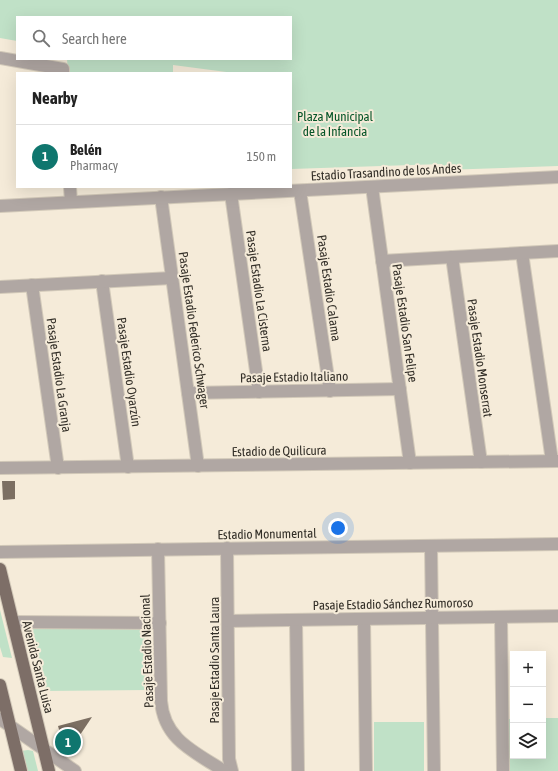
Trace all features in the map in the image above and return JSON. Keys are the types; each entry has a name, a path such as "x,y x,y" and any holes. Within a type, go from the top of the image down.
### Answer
{"main road":[{"name":"Avenida Santa Luisa","path":"0,569 49,771"},
{"path":"0,686 5,722 21,771"}],"street":[{"path":"0,58 63,69 63,72"},
{"name":"Estadio Trasandino de los Andes","path":"0,206 558,177"},
{"name":"Pasaje Estadio San Felipe","path":"372,187 410,463"},
{"path":"70,188 71,202"},
{"name":"Pasaje Estadio Calama","path":"300,190 330,390"},
{"name":"Pasaje Estadio La Cisterna","path":"231,194 259,392"},
{"name":"Pasaje Estadio Federico Schwager","path":"161,197 198,466"},
{"path":"382,261 558,250"},
{"path":"522,253 555,461"},
{"name":"Pasaje Estadio Monserrat","path":"452,257 481,462"},
{"path":"0,287 172,278"},
{"name":"Pasaje Estadio Oyarzún","path":"102,281 128,467"},
{"name":"Pasaje Estadio La Granja","path":"32,285 58,468"},
{"name":"Pasaje Estadio Italiano","path":"188,393 400,389"},
{"name":"Estadio de Quilicura","path":"0,468 555,461"},
{"name":"Estadio Monumental","path":"0,552 558,544"},
{"path":"431,546 434,771"},
{"name":"Pasaje Estadio Santa Laura","path":"227,548 229,759 232,771"},
{"name":"Pasaje Estadio Nacional","path":"158,549 162,710 166,723 174,736 224,771"},
{"name":"Pasaje Estadio Sánchez Rumoroso","path":"228,621 558,616"},
{"path":"501,617 503,771"},
{"path":"364,619 366,771"},
{"path":"296,620 298,771"},
{"path":"13,622 160,623"},
{"path":"5,722 75,771"}],"green space":[{"name":"Plaza Municipal de la Infancia","path":"0,0 558,0 558,166 443,170 442,164 292,169 292,72 226,72 173,65 173,72 68,72 67,60 292,60 292,16 16,16 16,41 0,38"},
{"path":"0,610 12,658 3,657 0,647"},
{"path":"28,627 147,628 148,690 43,691"},
{"path":"546,718 558,718 558,771 507,771 507,719 510,719 510,759 546,759"},
{"path":"374,722 424,722 424,771 374,771"},
{"path":"21,751 33,751 38,771 24,771"}],"building":[{"path":"2,481 15,481 15,499 3,500"},
{"path":"92,717 72,747 63,743 58,726"}],"place":[{"name":"Belén","path":"68,742"}]}
